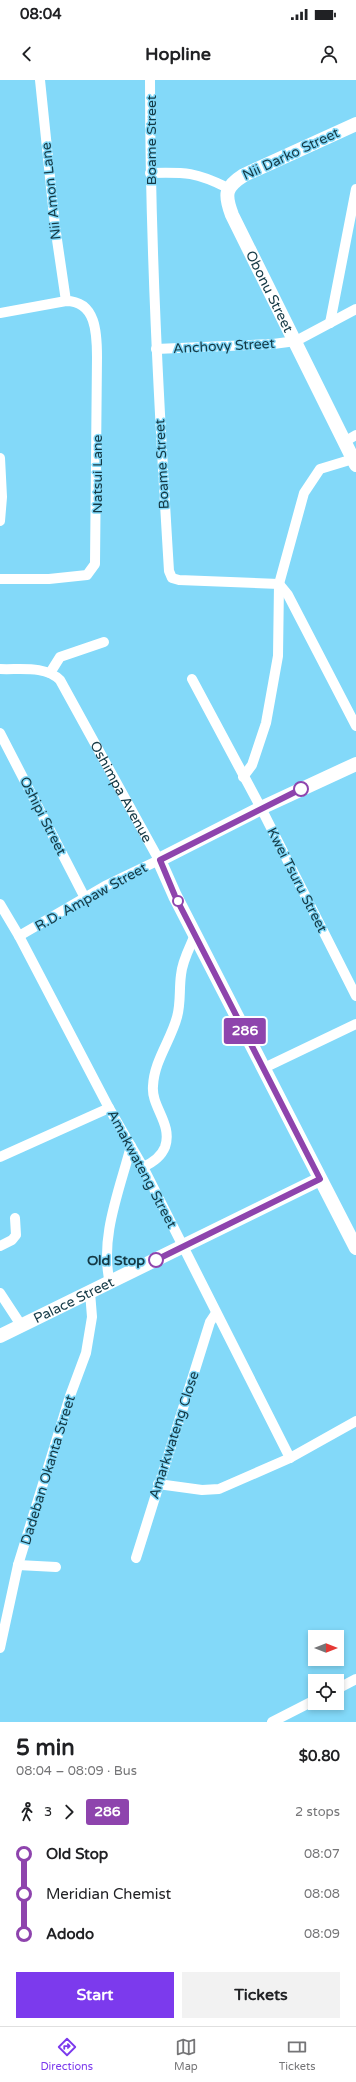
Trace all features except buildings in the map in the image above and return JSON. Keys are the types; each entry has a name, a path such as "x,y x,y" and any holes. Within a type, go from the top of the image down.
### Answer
{"street":[{"name":"Nii Amon Lane","path":"40,80 55,226 66,301"},
{"name":"Boame Street","path":"150,80 150,172 156,349 169,571 172,578 179,580 280,584"},
{"name":"Nii Darko Street","path":"228,188 244,175 356,124"},
{"path":"150,172 191,173 204,176 228,188"},
{"name":"Obonu Street","path":"228,188 226,196 232,215 296,341 354,462"},
{"path":"330,323 356,189"},
{"path":"345,240 356,235"},
{"path":"0,313 66,301"},
{"name":"Natsui Lane","path":"0,579 49,579 87,575 95,564 96,336 90,313 74,301 66,301"},
{"name":"Anchovy Street","path":"156,349 273,344 296,341 356,309"},
{"path":"344,442 356,435"},
{"path":"0,458 2,497 0,521"},
{"path":"243,777 252,765 266,723 278,651 277,620 280,584 304,493 320,470 354,462"},
{"path":"280,584 288,595 356,726"},
{"path":"0,670 37,670 50,672 60,657 104,642"},
{"name":"Oshimpa Avenue","path":"50,672 55,675 65,688 160,860 195,935 356,1248"},
{"name":"Kwei Tsuru Street","path":"192,679 243,777 261,808 356,996"},
{"name":"Oshipi Street","path":"0,733 85,898"},
{"name":"R.D. Ampaw Street","path":"19,936 105,886 160,860 261,808 355,765"},
{"name":"Amakwateng Street","path":"0,904 19,936 109,1108 143,1166 290,1458"},
{"path":"143,1166 155,1160 165,1147 166,1129 152,1092 153,1083 158,1065 177,1017 183,963 195,935"},
{"path":"264,1068 356,1024"},
{"path":"0,1157 109,1108"},
{"path":"110,1283 106,1259 110,1229 132,1146"},
{"name":"Palace Street","path":"0,1336 320,1179"},
{"path":"0,1246 12,1240 16,1235 15,1218"},
{"name":"Dadeban Okanta Street","path":"0,1648 18,1565 70,1396 86,1353 92,1318 90,1292"},
{"path":"0,1293 21,1325"},
{"name":"Amarkwateng Close","path":"136,1558 210,1322 216,1313"},
{"path":"158,1484 202,1490 219,1489 290,1458 356,1421"},
{"path":"18,1565 56,1567"},
{"path":"344,1685 356,1679"},
{"path":"272,1722 308,1704"}],"bus line":[{"name":"286","path":"156,1260 320,1179 175,896 160,860 301,789"}],"place":[{"name":"Old Stop","path":"156,1260"}]}
